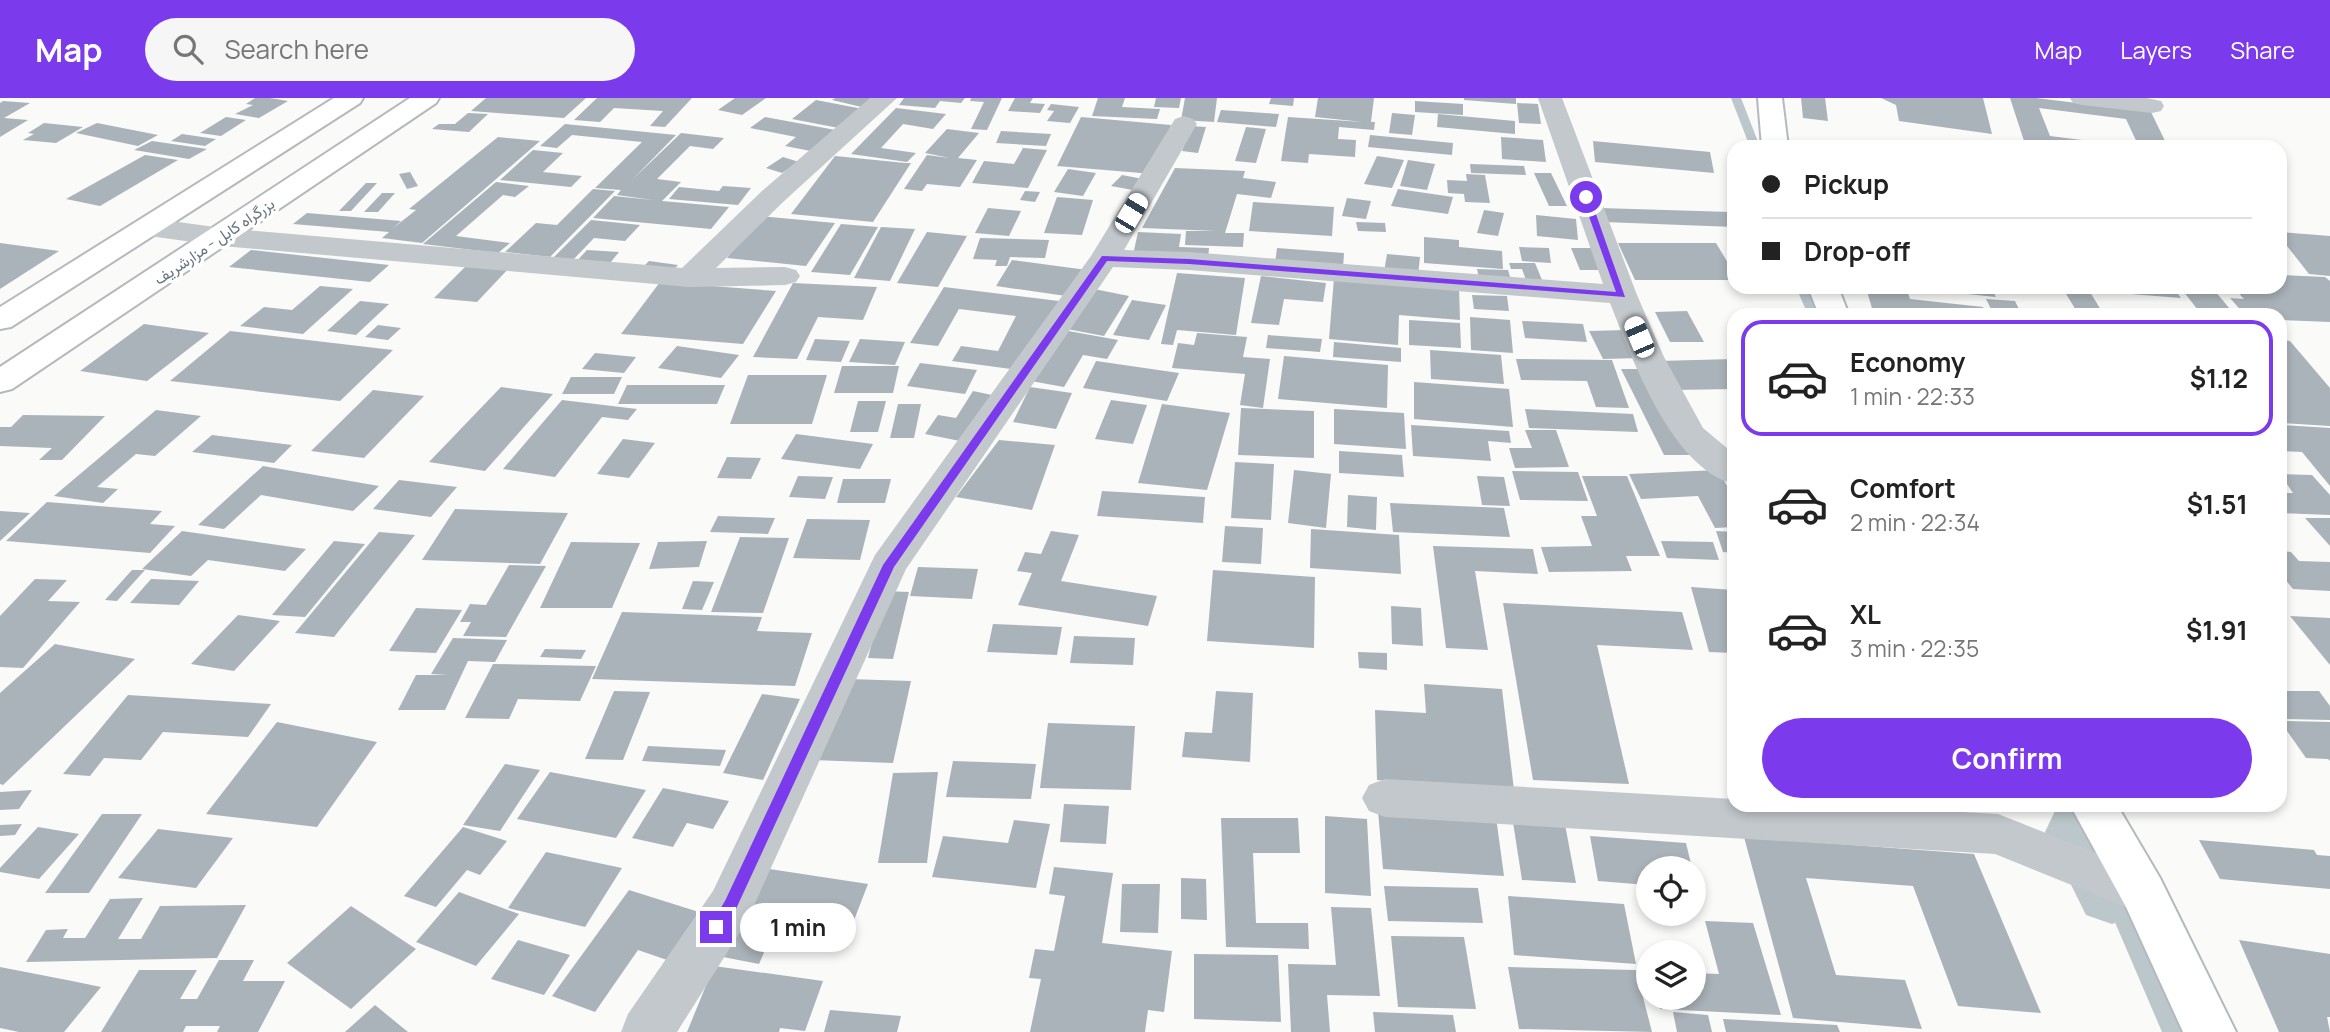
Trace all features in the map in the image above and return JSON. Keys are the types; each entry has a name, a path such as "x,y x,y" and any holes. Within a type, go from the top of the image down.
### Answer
{"main road":[{"path":"0,320 351,98"},
{"name":"بزرگراه کابل - مزارشریف","path":"0,382 222,237 427,98"},
{"path":"1770,98 1774,140"},
{"path":"2097,812 2143,892 2210,1032"}],"street":[{"path":"689,278 772,197 886,98"},
{"path":"1550,98 1622,296 1648,357 1689,435 1727,466"},
{"path":"2082,98 2152,106"},
{"path":"647,1032 730,906 889,565 1105,258 1184,124"},
{"path":"149,227 222,237 689,278 785,276"},
{"path":"1105,258 1189,261 1622,296"},
{"path":"1385,798 1727,810"},
{"path":"1789,812 1991,819 2143,892"}],"building":[{"path":"255,98 288,101 259,118 235,114 253,105 246,104"},
{"path":"486,98 586,98 564,118 471,111"},
{"path":"597,98 692,98 665,127 650,126 663,111 614,108 600,122 574,120"},
{"path":"735,98 766,98 742,115 718,110"},
{"path":"885,98 870,109 832,100"},
{"path":"904,98 965,98 961,103 940,101 935,108 899,105"},
{"path":"971,98 1002,98 987,130 971,129 984,102 970,101"},
{"path":"1015,98 1033,98 1030,103 1045,104 1040,113 1008,111"},
{"path":"1098,98 1125,98 1122,107 1160,109 1157,119 1092,116"},
{"path":"1156,98 1181,98 1179,108 1154,107"},
{"path":"1185,98 1217,98 1214,122 1181,120"},
{"path":"1271,98 1294,98 1293,106 1269,104"},
{"path":"1318,98 1374,98 1371,122 1375,122 1374,130 1339,127 1338,139 1356,140 1355,157 1309,154 1308,163 1281,161 1288,117 1363,122 1315,117"},
{"path":"1516,98 1516,104 1464,100"},
{"path":"1801,98 1825,98 1828,121 1803,118"},
{"path":"1881,98 1983,98 1992,134 1899,121 1896,105"},
{"path":"2010,98 2036,98 2151,112 2165,140 2136,140 2126,119 2039,108 2050,136 2082,140 2024,140"},
{"path":"816,100 868,110 844,129 792,119"},
{"path":"1415,101 1463,104 1463,115 1415,112"},
{"path":"0,103 30,103 4,118 28,120 0,137"},
{"path":"1517,103 1538,104 1541,124 1519,123"},
{"path":"1051,104 1079,107 1070,123 1047,121 1054,111 1047,110"},
{"path":"896,108 946,114 933,129 903,124 881,148 916,153 907,162 851,154"},
{"path":"1221,110 1279,114 1276,127 1217,122"},
{"path":"468,113 488,114 469,132 432,129 439,124 455,124"},
{"path":"1392,113 1415,115 1412,135 1389,133"},
{"path":"1438,114 1515,121 1515,134 1437,127"},
{"path":"226,117 246,120 221,136 200,133"},
{"path":"765,117 841,131 816,152 785,146 796,137 750,128"},
{"path":"1081,117 1171,125 1153,174 1057,166"},
{"path":"44,123 83,127 56,143 23,140 34,134 28,133"},
{"path":"97,123 158,135 138,146 76,133"},
{"path":"565,124 676,135 633,179 681,133 724,138 713,149 690,146 657,179 681,182 662,201 729,207 711,229 593,218 614,196 653,200 617,195 621,190 595,188 642,142 572,135 557,148 540,146"},
{"path":"1191,126 1206,127 1198,153 1182,151"},
{"path":"1246,127 1266,129 1256,163 1235,161"},
{"path":"947,129 979,133 958,158 977,160 960,187 927,184 922,191 904,189 927,155 950,158 925,153"},
{"path":"1001,131 1051,134 1046,146 996,143"},
{"path":"182,134 216,139 205,146 171,141"},
{"path":"1370,135 1453,143 1452,155 1368,147"},
{"path":"498,137 540,141 422,243 382,238 389,232 293,224 307,213 401,221 392,229 416,210 409,209"},
{"path":"1501,137 1543,140 1546,162 1502,159"},
{"path":"152,141 207,149 189,159 134,150"},
{"path":"1593,141 1710,152 1714,173 1595,162"},
{"path":"1023,148 1047,150 1028,188 972,183 984,161 1014,164"},
{"path":"533,150 563,153 543,172 582,176 571,187 500,180"},
{"path":"145,155 178,160 100,206 66,199"},
{"path":"835,156 911,163 873,222 791,214"},
{"path":"1377,156 1404,160 1392,188 1364,184"},
{"path":"783,157 799,162 782,173 766,168"},
{"path":"1408,160 1435,164 1427,190 1400,186"},
{"path":"1470,164 1524,166 1526,175 1471,173"},
{"path":"1175,168 1245,171 1243,178 1276,182 1271,198 1237,194 1225,233 1244,233 1243,247 1185,245 1186,231 1216,231 1142,228"},
{"path":"1068,169 1096,173 1083,196 1054,192"},
{"path":"410,172 418,186 407,189 399,174"},
{"path":"1534,173 1551,173 1567,206 1549,206"},
{"path":"1466,174 1485,175 1490,203 1465,202 1464,194 1448,193 1447,180 1467,181"},
{"path":"1122,175 1143,179 1133,190 1111,186"},
{"path":"496,182 529,186 515,197 503,195 456,236 510,243 498,253 423,244"},
{"path":"366,183 377,183 351,211 339,211"},
{"path":"723,186 751,188 738,205 669,199 679,187 719,191"},
{"path":"593,189 615,191 550,257 505,252 536,223 557,225"},
{"path":"1398,189 1453,197 1448,214 1391,206"},
{"path":"1025,191 1040,192 1035,202 1020,200"},
{"path":"382,193 395,193 378,212 364,212"},
{"path":"1057,197 1093,200 1082,235 1044,233"},
{"path":"1347,198 1371,201 1366,219 1342,216"},
{"path":"1253,202 1334,207 1332,236 1249,231"},
{"path":"988,208 1021,211 1009,236 975,233"},
{"path":"1600,208 1727,212 1727,227 1604,222"},
{"path":"1484,210 1504,213 1498,236 1477,233"},
{"path":"1536,215 1576,219 1578,240 1537,236"},
{"path":"759,216 835,223 806,266 727,258"},
{"path":"591,220 640,225 625,241 594,238 572,261 552,259"},
{"path":"1356,222 1385,223 1386,232 1358,231"},
{"path":"841,224 878,227 850,275 811,272"},
{"path":"881,227 915,229 890,281 854,278"},
{"path":"927,232 967,236 938,287 897,283"},
{"path":"1138,232 1181,234 1179,247 1209,248 1208,259 1133,255"},
{"path":"2287,233 2330,236 2330,276 2309,274 2287,246"},
{"path":"1424,237 1459,240 1459,247 1502,251 1503,269 1424,263"},
{"path":"980,238 1049,240 1045,258 1010,257 1007,266 995,266 997,260 973,259"},
{"path":"0,243 59,251 0,289"},
{"path":"1618,243 1716,243 1727,261 1727,280 1635,280"},
{"path":"1519,247 1549,248 1551,263 1522,261"},
{"path":"1277,248 1344,253 1343,269 1275,264"},
{"path":"1571,248 1593,248 1603,270 1580,270"},
{"path":"251,250 389,265 370,282 229,267"},
{"path":"587,250 619,252 606,268 573,265"},
{"path":"1387,254 1420,257 1418,275 1384,272"},
{"path":"1012,260 1087,270 1073,297 996,286"},
{"path":"649,261 678,265 669,274 640,270"},
{"path":"469,263 511,266 477,302 434,298"},
{"path":"1509,263 1535,263 1542,280 1526,280 1522,269 1511,269"},
{"path":"1477,269 1508,270 1511,280 1479,279"},
{"path":"1177,273 1245,278 1236,335 1177,330 1173,345 1161,344"},
{"path":"2287,275 2325,277 2330,281 2330,322 2287,320 2287,308 2239,308 2230,298 2244,299 2239,294 2287,294"},
{"path":"1261,276 1326,283 1323,302 1284,299 1279,325 1251,323"},
{"path":"1334,278 1459,287 1460,320 1399,315 1398,345 1329,339"},
{"path":"660,282 776,291 743,344 621,334"},
{"path":"793,283 877,287 863,320 818,317 797,359 753,357"},
{"path":"320,286 353,289 303,334 240,326 264,307 292,310"},
{"path":"944,287 1059,301 1026,371 952,361 961,346 998,351 1016,316 959,309 938,346 910,343"},
{"path":"1094,289 1129,296 1104,336 1067,329"},
{"path":"1868,294 1908,294 1910,299 1983,308 1872,308"},
{"path":"1967,294 1994,294 1996,297"},
{"path":"2066,294 2091,294 2100,308 2075,308"},
{"path":"2131,294 2178,294 2181,298"},
{"path":"2185,294 2218,294 2229,308 2196,308"},
{"path":"1472,295 1507,296 1509,311 1474,309"},
{"path":"1986,299 2015,301 2018,308 1990,308"},
{"path":"1132,300 1166,305 1149,340 1113,335"},
{"path":"360,301 389,304 356,335 327,331"},
{"path":"1687,311 1704,342 1670,342 1655,312"},
{"path":"1470,317 1510,320 1513,353 1471,350"},
{"path":"1409,320 1460,323 1461,348 1409,345"},
{"path":"1522,321 1583,324 1587,342 1525,338"},
{"path":"144,324 209,333 147,381 80,371"},
{"path":"378,325 401,328 388,340 365,337"},
{"path":"1063,330 1118,340 1107,359 1083,355 1064,387 1031,381"},
{"path":"1627,330 1641,358 1603,359 1589,331"},
{"path":"230,331 393,350 340,401 170,381"},
{"path":"1197,333 1247,337 1243,357 1270,359 1263,408 1240,405 1245,374 1172,368 1178,343 1194,345"},
{"path":"1268,335 1322,339 1320,352 1266,348"},
{"path":"815,339 850,341 841,362 806,360"},
{"path":"860,339 905,342 895,365 849,362"},
{"path":"2287,341 2330,388 2330,426 2287,423"},
{"path":"1334,342 1401,348 1401,362 1333,357"},
{"path":"677,346 739,355 721,378 658,368"},
{"path":"1430,350 1501,355 1504,384 1431,379"},
{"path":"595,353 636,357 624,373 582,369"},
{"path":"1284,356 1388,365 1387,408 1278,399"},
{"path":"1516,359 1612,360 1629,408 1596,407 1587,381 1521,380"},
{"path":"1727,359 1727,389 1673,390 1658,361"},
{"path":"1096,361 1179,373 1167,401 1083,388"},
{"path":"920,363 977,370 965,394 907,386"},
{"path":"842,366 899,366 893,393 834,393"},
{"path":"1621,369 1645,369 1690,455 1664,455"},
{"path":"748,375 827,375 812,424 730,424"},
{"path":"571,377 622,377 614,394 562,394"},
{"path":"1414,382 1509,389 1513,427 1414,419"},
{"path":"627,385 725,385 717,404 618,404"},
{"path":"501,387 553,394 485,471 429,462"},
{"path":"1030,387 1072,393 1056,429 1013,422"},
{"path":"373,390 424,396 364,458 311,451"},
{"path":"973,391 992,395 965,442 925,434 938,415 956,418"},
{"path":"562,400 637,409 628,420 602,417 555,477 503,469"},
{"path":"1111,400 1147,405 1133,444 1095,439"},
{"path":"858,401 886,401 878,432 850,432"},
{"path":"898,404 921,404 914,438 890,438"},
{"path":"1162,404 1230,413 1207,490 1138,483"},
{"path":"1241,408 1314,411 1314,458 1238,455"},
{"path":"1334,409 1404,413 1406,449 1334,444"},
{"path":"1525,409 1633,414 1638,432 1529,428"},
{"path":"156,410 201,416 155,456 136,454 97,487 118,489 103,503 54,496"},
{"path":"23,415 105,416 62,460 39,460 52,448 0,446 0,427 11,427"},
{"path":"1411,425 1509,431 1511,443 1488,441 1491,461 1413,456"},
{"path":"2287,425 2330,428 2330,486 2302,452 2287,451"},
{"path":"1525,430 1556,430 1569,467 1515,468 1509,448 1532,448"},
{"path":"796,434 873,444 860,469 781,459"},
{"path":"212,435 292,445 274,463 192,452"},
{"path":"623,439 655,443 629,478 597,474"},
{"path":"999,440 1055,445 1032,510 956,497"},
{"path":"1339,451 1402,455 1404,477 1339,473"},
{"path":"727,457 761,458 751,479 717,478"},
{"path":"1235,462 1274,464 1271,520 1231,518"},
{"path":"263,466 379,486 353,511 261,495 224,529 198,525"},
{"path":"1294,470 1331,474 1326,528 1288,523"},
{"path":"1718,470 1727,486 1727,527 1715,528 1698,496 1641,499 1629,474"},
{"path":"1512,471 1578,472 1588,501 1520,500"},
{"path":"2287,474 2312,475 2330,495 2330,515 2287,513 2287,493 2293,493 2287,484"},
{"path":"798,476 833,477 825,499 789,497"},
{"path":"1477,476 1504,477 1510,506 1482,505"},
{"path":"1582,476 1627,476 1660,556 1626,556 1632,571 1549,572 1541,547 1592,546 1581,516 1597,516"},
{"path":"843,479 891,479 885,503 837,503"},
{"path":"399,480 457,487 431,517 373,509"},
{"path":"1102,491 1205,497 1203,523 1097,516"},
{"path":"1348,495 1377,497 1376,530 1347,527"},
{"path":"47,502 162,511 150,524 175,526 150,553 6,541"},
{"path":"1390,503 1504,508 1510,537 1393,532"},
{"path":"455,509 568,513 540,564 422,560"},
{"path":"0,511 30,513 0,541"},
{"path":"718,516 775,518 768,534 710,532"},
{"path":"2305,518 2330,518 2330,546"},
{"path":"807,519 870,520 860,560 793,558"},
{"path":"1225,526 1263,528 1261,564 1222,562"},
{"path":"1311,529 1399,535 1401,574 1310,568"},
{"path":"182,531 306,549 285,571 208,560 191,576 142,569"},
{"path":"1051,531 1079,535 1061,581 1157,596 1148,626 1018,605 1032,573 1017,571 1025,552 1041,554"},
{"path":"1716,531 1727,532 1727,552 1723,552"},
{"path":"379,532 415,535 334,637 295,633"},
{"path":"740,537 789,538 763,613 711,612"},
{"path":"334,541 365,544 305,617 272,615"},
{"path":"707,541 699,567 649,569 658,542"},
{"path":"1661,541 1713,542 1719,560 1667,558"},
{"path":"571,542 640,543 612,608 540,608"},
{"path":"1433,546 1533,549 1538,574 1475,571 1488,650 1446,648"},
{"path":"2287,552 2291,552 2299,561 2330,562 2330,591 2293,589 2287,582"},
{"path":"509,565 546,566 506,637 463,636 471,622 460,622 470,604 486,605"},
{"path":"918,567 978,569 972,599 910,596"},
{"path":"132,570 145,570 117,601 105,600"},
{"path":"1213,570 1315,577 1314,648 1207,641"},
{"path":"35,579 67,580 48,601 80,602 23,668 0,667 0,616"},
{"path":"151,579 199,581 179,605 130,603"},
{"path":"693,581 714,582 702,610 682,609"},
{"path":"1691,587 1727,590 1727,653 1709,652"},
{"path":"885,591 909,592 893,659 868,658"},
{"path":"1503,603 1682,612 1693,650 1597,645 1629,784 1533,780"},
{"path":"1391,606 1421,608 1423,646 1392,644"},
{"path":"416,608 462,610 436,653 389,651"},
{"path":"622,612 762,617 757,631 812,633 795,686 592,679"},
{"path":"238,615 280,621 234,671 191,664"},
{"path":"2290,616 2330,618 2330,665"},
{"path":"993,624 1062,627 1057,655 987,652"},
{"path":"1074,636 1135,638 1133,665 1070,663"},
{"path":"453,638 507,640 495,662 468,661 445,710 398,710 416,675 448,675 431,674"},
{"path":"55,644 135,659 3,785 0,784 0,693"},
{"path":"545,649 586,650 581,659 540,657"},
{"path":"1358,652 1387,653 1387,670 1359,668"},
{"path":"493,664 596,666 580,701 518,699 509,719 465,718"},
{"path":"848,679 911,681 893,763 813,760"},
{"path":"1424,684 1502,689 1514,790 1377,780 1375,710 1426,713"},
{"path":"614,691 650,692 623,760 585,759"},
{"path":"1216,691 1253,693 1250,762 1182,757 1185,732 1212,733"},
{"path":"2287,691 2319,691 2330,706 2330,720 2287,719"},
{"path":"762,694 800,699 763,780 723,773"},
{"path":"128,695 271,704 248,737 163,732 141,760 104,758 90,776 63,774"},
{"path":"2287,721 2330,722 2330,761 2306,758 2287,731"},
{"path":"277,722 377,742 317,827 206,814"},
{"path":"1048,723 1135,726 1131,790 1040,788"},
{"path":"648,746 726,750 720,766 642,761"},
{"path":"953,761 1036,764 1031,799 946,797"},
{"path":"505,764 540,770 500,831 463,825"},
{"path":"550,772 646,790 616,838 517,819"},
{"path":"938,772 927,863 878,863 893,773"},
{"path":"663,788 729,801 713,829 687,823 673,847 632,838"},
{"path":"32,790 19,809 0,810 0,792"},
{"path":"1064,804 1109,806 1106,844 1060,842"},
{"path":"1378,811 1496,817 1504,876 1383,869"},
{"path":"102,814 142,814 89,893 45,893"},
{"path":"1325,816 1367,819 1371,896 1325,893"},
{"path":"1512,816 1564,819 1576,883 1522,880"},
{"path":"1221,818 1298,818 1300,853 1253,853 1256,923 1308,923 1309,949 1226,947"},
{"path":"1014,820 1050,824 1036,888 932,877 943,836 1008,843"},
{"path":"22,824 15,835 0,836 0,825"},
{"path":"38,827 79,834 39,879 0,872 0,868"},
{"path":"463,827 507,841 480,875 467,870 436,907 404,896"},
{"path":"158,829 233,838 196,888 118,878"},
{"path":"1590,836 1686,843 1689,856 1636,856 1636,884 1598,881"},
{"path":"1744,837 1974,854 2041,1013 1958,1006 1913,886 1806,878 1836,975 1905,980 1922,1029 1793,1018"},
{"path":"2199,840 2314,850 2317,855 2330,856 2330,889 2220,879"},
{"path":"546,852 622,868 585,927 508,908"},
{"path":"1054,867 1113,873 1102,943 1172,951 1164,1012 1148,1010 1145,1032 1030,1032 1041,979 1029,978 1035,949 1054,951 1065,896 1049,894"},
{"path":"763,868 868,884 844,946 772,934 759,964 723,957"},
{"path":"1181,878 1206,879 1207,920 1181,919"},
{"path":"1122,884 1160,884 1158,933 1120,932"},
{"path":"1384,886 1478,888 1483,923 1388,921"},
{"path":"629,890 702,913 670,961 638,950 595,1012 552,996"},
{"path":"459,892 519,914 476,966 416,942"},
{"path":"1508,896 1624,904 1636,964 1514,955"},
{"path":"143,898 118,939 141,939 160,906 246,905 217,958 26,962 46,930 68,929 63,938 85,938 110,899"},
{"path":"351,906 416,949 351,1009 287,963"},
{"path":"1331,907 1371,908 1380,996 1327,995 1330,1032 1291,1032 1288,964 1336,965"},
{"path":"1706,921 1753,923 1781,1015 1680,1010 1706,1010 1706,973 1719,974"},
{"path":"1391,936 1464,937 1476,1009 1398,1007"},
{"path":"518,940 570,955 544,995 491,979"},
{"path":"2239,940 2330,954 2330,1017 2327,1017 2330,1032 2279,1032"},
{"path":"1194,954 1278,955 1281,1022 1194,1019"},
{"path":"219,960 254,960 243,981 285,981 258,1032 217,1032 220,1026 186,1026 183,1032 101,1032 139,970 197,970 180,999 197,999"},
{"path":"714,966 823,981 805,1031 780,1028 779,1032 687,1032"},
{"path":"0,967 101,987 64,1032 19,1032 0,1028"},
{"path":"1508,967 1636,970 1636,1010 1646,1010 1652,1032 1519,1029"},
{"path":"375,1005 408,1032 345,1032"},
{"path":"830,1010 901,1016 897,1032 824,1032"},
{"path":"1373,1012 1453,1015 1456,1032 1375,1032"},
{"path":"1673,1012 1708,1015 1712,1032 1677,1032"},
{"path":"1723,1019 1837,1025 1840,1032 1726,1032"}],"waterway":[{"path":"1736,98 1752,140"},
{"path":"1805,294 1811,308"},
{"path":"2070,812 2080,832"},
{"path":"2080,832 2112,892"},
{"path":"2112,892 2173,1032"}],"route":[{"path":"716,927 730,906 889,565 1105,258 1189,261 1622,296 1586,197"}]}
